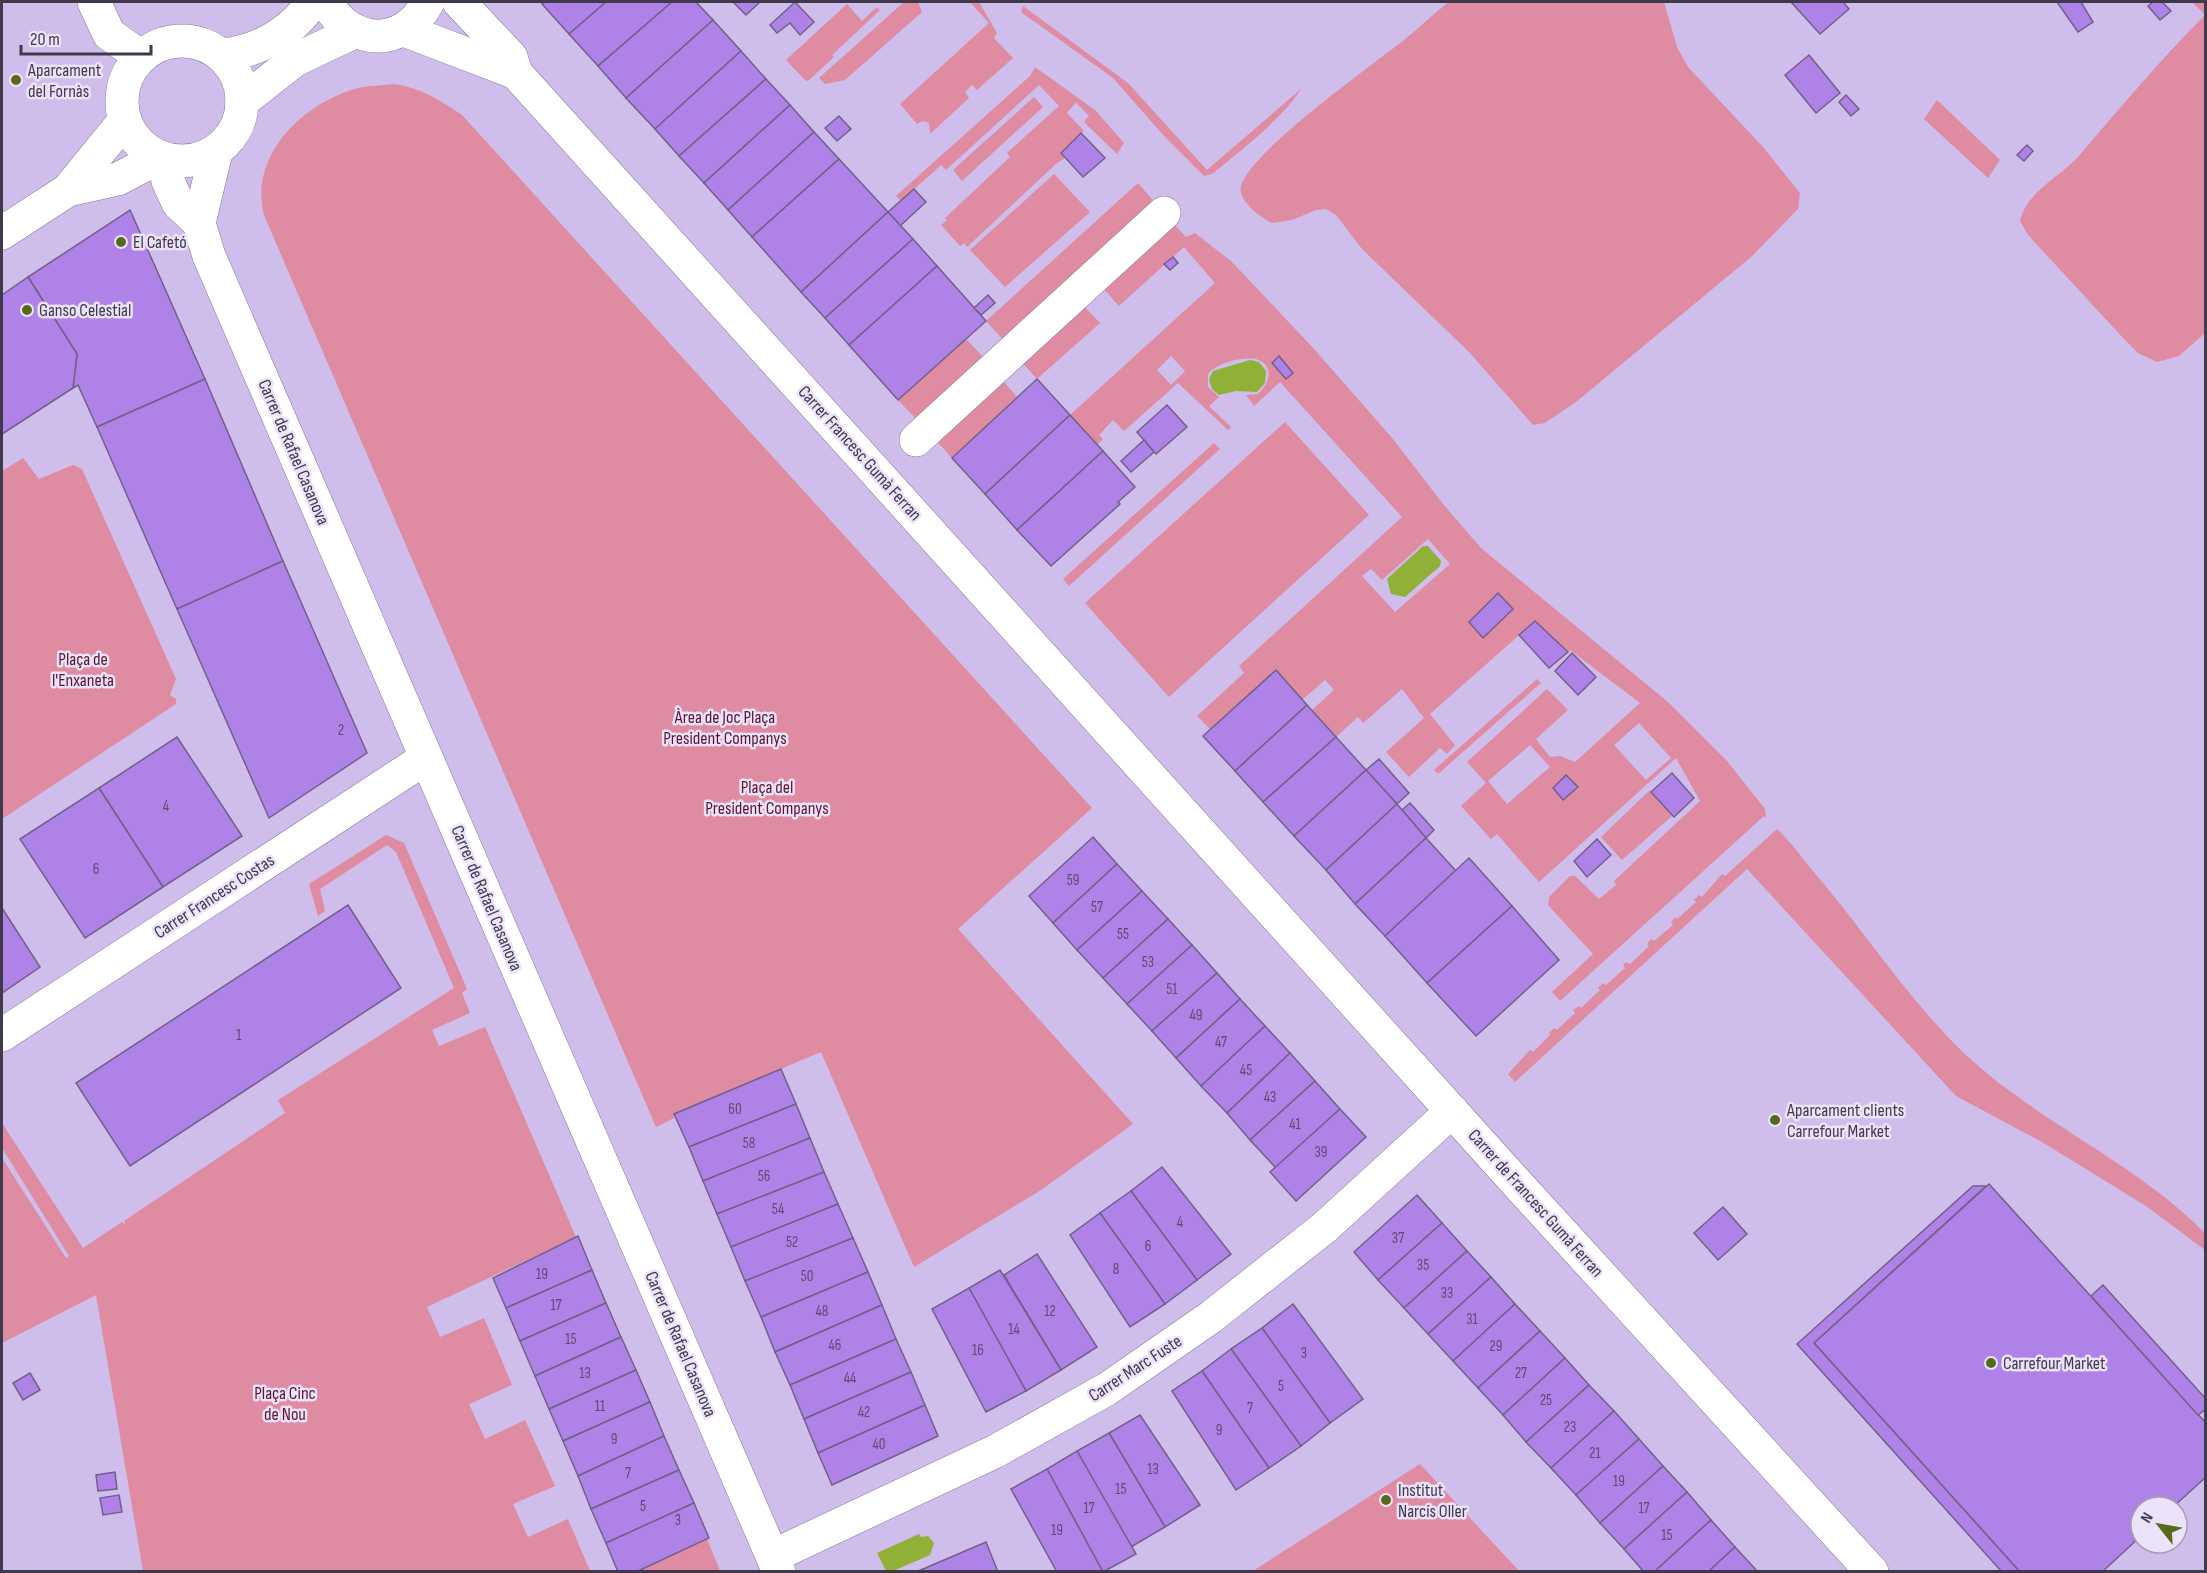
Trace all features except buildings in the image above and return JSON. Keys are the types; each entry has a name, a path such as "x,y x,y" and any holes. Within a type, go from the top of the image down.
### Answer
{"street":[{"path":"94,2 109,34 141,57"},
{"path":"221,56 238,54 279,36 312,2"},
{"path":"326,2 334,16 348,28 369,36 386,36 404,30 420,17 428,2"},
{"path":"459,2 511,57 516,73"},
{"path":"404,30 516,73"},
{"path":"242,102 295,60 356,31"},
{"path":"199,224 216,152 234,130 242,102 239,82 232,67 221,56 199,43 170,42 141,57 127,77 122,97 125,120 130,133 145,150 162,158 189,162 216,152"},
{"name":"Carrer Francesc Gumà Ferran","path":"516,73 1202,834"},
{"path":"2,233 68,190 125,120"},
{"path":"68,190 118,180 162,158"},
{"path":"162,158 168,181 178,202 199,224"},
{"path":"916,440 1164,213"},
{"name":"Carrer de Rafael Casanova","path":"199,224 213,267 776,1564"},
{"name":"Carrer Francesc Costas","path":"2,1035 426,758"},
{"name":"Carrer de Francesc Gumà Ferran","path":"1202,834 1872,1572"},
{"name":"Carrer Marc Fuste","path":"776,1564 996,1451 1107,1389 1211,1317 1325,1227 1452,1111"}],"green space":[{"path":"904,2 918,2 922,12 845,80 825,84 819,78"},
{"path":"970,2 979,2 997,33 994,38 1013,58 977,90 972,85 965,92 969,98 930,134 929,123 923,121 917,124 900,104 989,23"},
{"path":"1449,2 1664,2 1677,47 1688,67 1763,147 1800,193 1798,209 1751,257 1576,402 1545,423 1533,425 1469,352 1362,249 1336,215 1326,209 1316,210 1292,220 1272,223 1246,203 1241,191 1241,186 1249,171 1288,132"},
{"path":"2192,2 2206,2 2205,333 2179,356 2157,362 2138,353 2125,340 2028,235 2020,221 2023,211 2036,193 2078,157 2156,67 2205,15"},
{"path":"847,4 862,21 877,7 880,10 832,55 834,57 808,81 805,80 786,60"},
{"path":"1023,6 1128,83 1207,170 1301,89 1283,112 1260,134 1212,174 1204,176 1164,136 1113,78 1021,12"},
{"path":"1035,67 1095,110 1124,143 1117,154 1084,122 1089,116 1076,102 1067,113 1084,131 1061,152 1065,158 967,247 964,243 960,246 941,225 947,220 945,218 1010,157 1007,153 1059,106 1039,85 946,170 941,165 901,201 896,196 1030,76"},
{"name":"Plaça del President Companys","path":"394,84 430,95 462,115 1092,808 958,929 1133,1124 1041,1190 914,1267 821,1052 675,1114 674,1118 656,1127 264,215 261,193 265,172 273,152 300,119 338,95 362,87"},
{"path":"1034,97 1043,107 962,181 953,170"},
{"path":"1937,100 2000,160 1988,178 1924,119"},
{"path":"1054,174 1090,212 1005,287 970,250"},
{"path":"1138,183 1157,205 1006,343 986,321"},
{"path":"1171,221 1186,237 1195,233 1232,262 1315,350 1393,439 1443,504 1481,548 1668,702 1727,761 1765,809 1766,818 1764,816 1560,1001 1552,992 1593,954 1548,905 1549,897 1570,876 1575,876 1599,899 1616,885 1614,881 1700,801 1676,758 1539,882 1497,834 1491,839 1461,806 1486,783 1467,762 1547,689 1568,710 1536,739 1550,757 1560,756 1575,762 1640,703 1570,650 1568,652 1535,621 1430,714 1455,745 1447,754 1440,748 1409,777 1386,752 1424,718 1402,689 1363,723 1358,717 1336,737 1312,710 1334,690 1325,680 1302,700 1276,670 1210,729 1197,716 1244,673 1239,666 1402,517 1280,382 1254,406 1246,395 1258,394 1269,375 1266,365 1256,359 1230,362 1217,367 1208,374 1208,387 1219,397 1209,406 1231,427 1228,430 1178,383 1124,431 1113,420 1099,435 1103,439 1097,445 1070,415 1215,283 1184,247 1119,306 1100,285","holes":["1171,356 1185,371 1171,385 1157,370","1428,539 1450,564 1395,612 1362,576 1371,569 1382,580","1498,593 1513,609 1483,638 1469,623","1639,723 1671,758 1646,780 1614,745","1530,745 1550,767 1507,804 1488,781"]},
{"path":"1081,303 1100,323 1037,379 1019,359"},
{"path":"966,339 986,360 919,422 898,400"},
{"path":"999,376 1017,397 952,458 933,437"},
{"path":"1285,422 1369,515 1169,697 1085,603"},
{"path":"1214,443 1220,449 1069,586 1063,579"},
{"name":"Plaça de l'Enxaneta","path":"23,458 39,479 73,465 82,469 176,679 170,695 176,699 176,704 2,819 2,471"},
{"path":"1537,679 1541,683 1438,774 1434,770"},
{"path":"1650,790 1672,816 1622,860 1601,837"},
{"path":"1777,829 1831,893 1905,988 1966,1055 2024,1102 2118,1163 2178,1208 2205,1233 2205,1250 2146,1206 2042,1142 1956,1096 1747,869 1515,1082 1508,1074 1530,1050 1533,1052 1554,1028 1557,1030 1575,1013 1573,1010 1579,1006 1581,1008 1600,990 1598,988 1603,983 1606,985 1625,968 1623,965 1626,962 1630,964 1649,946 1647,944 1651,939 1654,941 1673,925 1671,922 1675,917 1677,919 1696,902 1694,900 1699,895 1702,897 1722,874 1725,876"},
{"name":"Plaça Cinc de Nou","path":"386,835 404,843 467,989 462,993 470,1013 432,1030 439,1046 485,1027 576,1237 427,1307 440,1337 484,1318 512,1385 469,1404 485,1439 525,1420 555,1486 513,1504 528,1537 568,1519 590,1571 143,1571 96,1295 2,1343 2,1158 66,1258 69,1256 2,1148 2,1123 83,1248 122,1222 126,1225 124,1221 285,1113 278,1100 454,988 396,852 387,845 320,889 325,911 318,916 309,884"},
{"path":"1420,1464 1519,1571 1253,1571"},
{"path":"707,1539 720,1571 636,1572"}],"shaded area":[{"path":"1250,360 1259,362 1266,371 1265,383 1257,392 1236,391 1219,395 1212,389 1209,379 1213,371"},
{"path":"1423,546 1428,546 1441,561 1440,566 1405,597 1391,594 1387,579"},
{"path":"919,1534 921,1537 928,1536 934,1543 930,1555 893,1571 886,1571 877,1553"}],"place":[{"name":"Aparcament del Fornàs","path":"16,80"},
{"name":"El Cafetó","path":"121,242"},
{"name":"Ganso Celestial","path":"27,310"},
{"name":"Aparcament clients Carrefour Market","path":"1775,1120"},
{"name":"Carrefour Market","path":"1991,1363"},
{"name":"Institut Narcís Oller","path":"1386,1500"}],"park label":[{"name":"Àrea de Joc Plaça President Companys","path":"725,727"}]}
